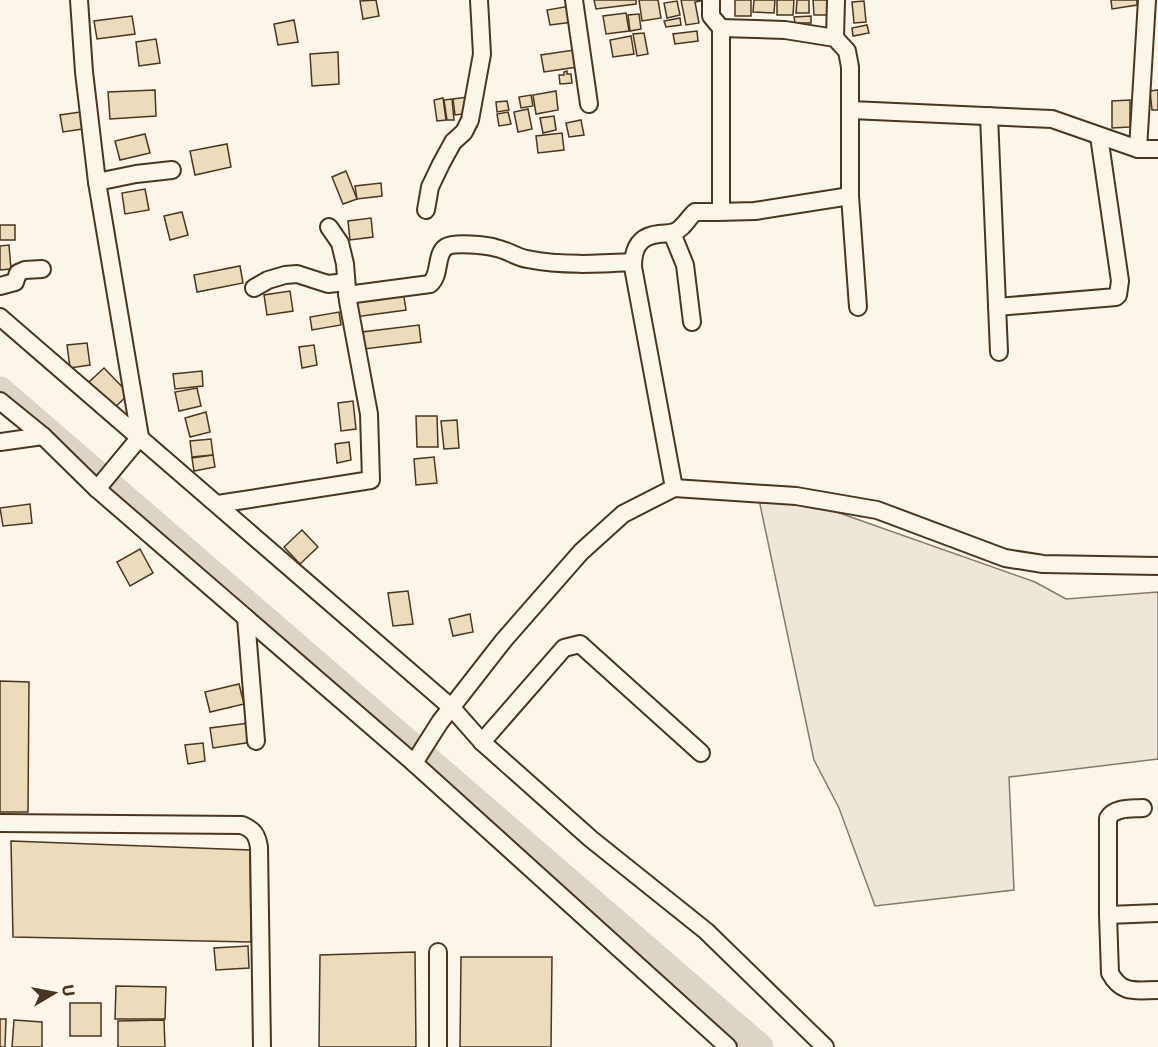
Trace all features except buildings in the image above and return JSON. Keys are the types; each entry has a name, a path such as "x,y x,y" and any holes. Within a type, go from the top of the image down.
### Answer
{"street":[{"path":"79,0 84,72 97,182 140,437"},
{"path":"426,210 430,187 441,164 453,142 464,132 470,120 482,54 479,0"},
{"path":"574,0 589,104"},
{"path":"711,0 711,16 721,28 722,207 717,212"},
{"path":"835,38 836,0"},
{"path":"1138,149 1147,0"},
{"path":"721,28 785,30 835,38 847,51 850,67 851,110 850,196 858,307"},
{"path":"851,110 1052,119 1138,149 1158,149"},
{"path":"988,116 999,352"},
{"path":"997,306 1116,297 1118,295 1120,281 1099,136"},
{"path":"97,182 172,170"},
{"path":"673,479 633,262 638,242 646,237 672,233 680,229 695,212 755,211 850,196"},
{"path":"218,504 371,480 373,476 369,414 340,243 329,227"},
{"path":"672,233 685,265 692,322"},
{"path":"254,288 268,280 297,274 347,288 430,284 434,281 439,268 441,254 450,245 497,248 524,259 572,265 633,262"},
{"path":"0,286 15,282 18,273 25,270 42,269"},
{"path":"0,318 452,708 482,742 591,839 706,931 825,1047"},
{"path":"0,401 100,485 246,618 415,762 728,1047"},
{"path":"0,442 43,436"},
{"path":"100,485 140,437"},
{"path":"415,762 440,722 504,640 581,552 623,514 673,479 877,510 1005,558 1044,564 1158,566"},
{"path":"246,618 256,741"},
{"path":"482,742 564,648 580,644 700,753"},
{"path":"1143,808 1116,811 1108,818 1110,973 1114,981 1126,990 1158,990"},
{"path":"0,823 242,825 250,828 257,837 259,847 262,1047"},
{"path":"1108,915 1158,913"},
{"path":"438,952 438,1047"}],"shaded area":[{"path":"758,495 828,509 1035,582 1066,599 1158,592 1158,759 1009,777 1014,890 875,906 839,808 814,760"}],"waterway":[{"path":"0,390 760,1047"}]}
